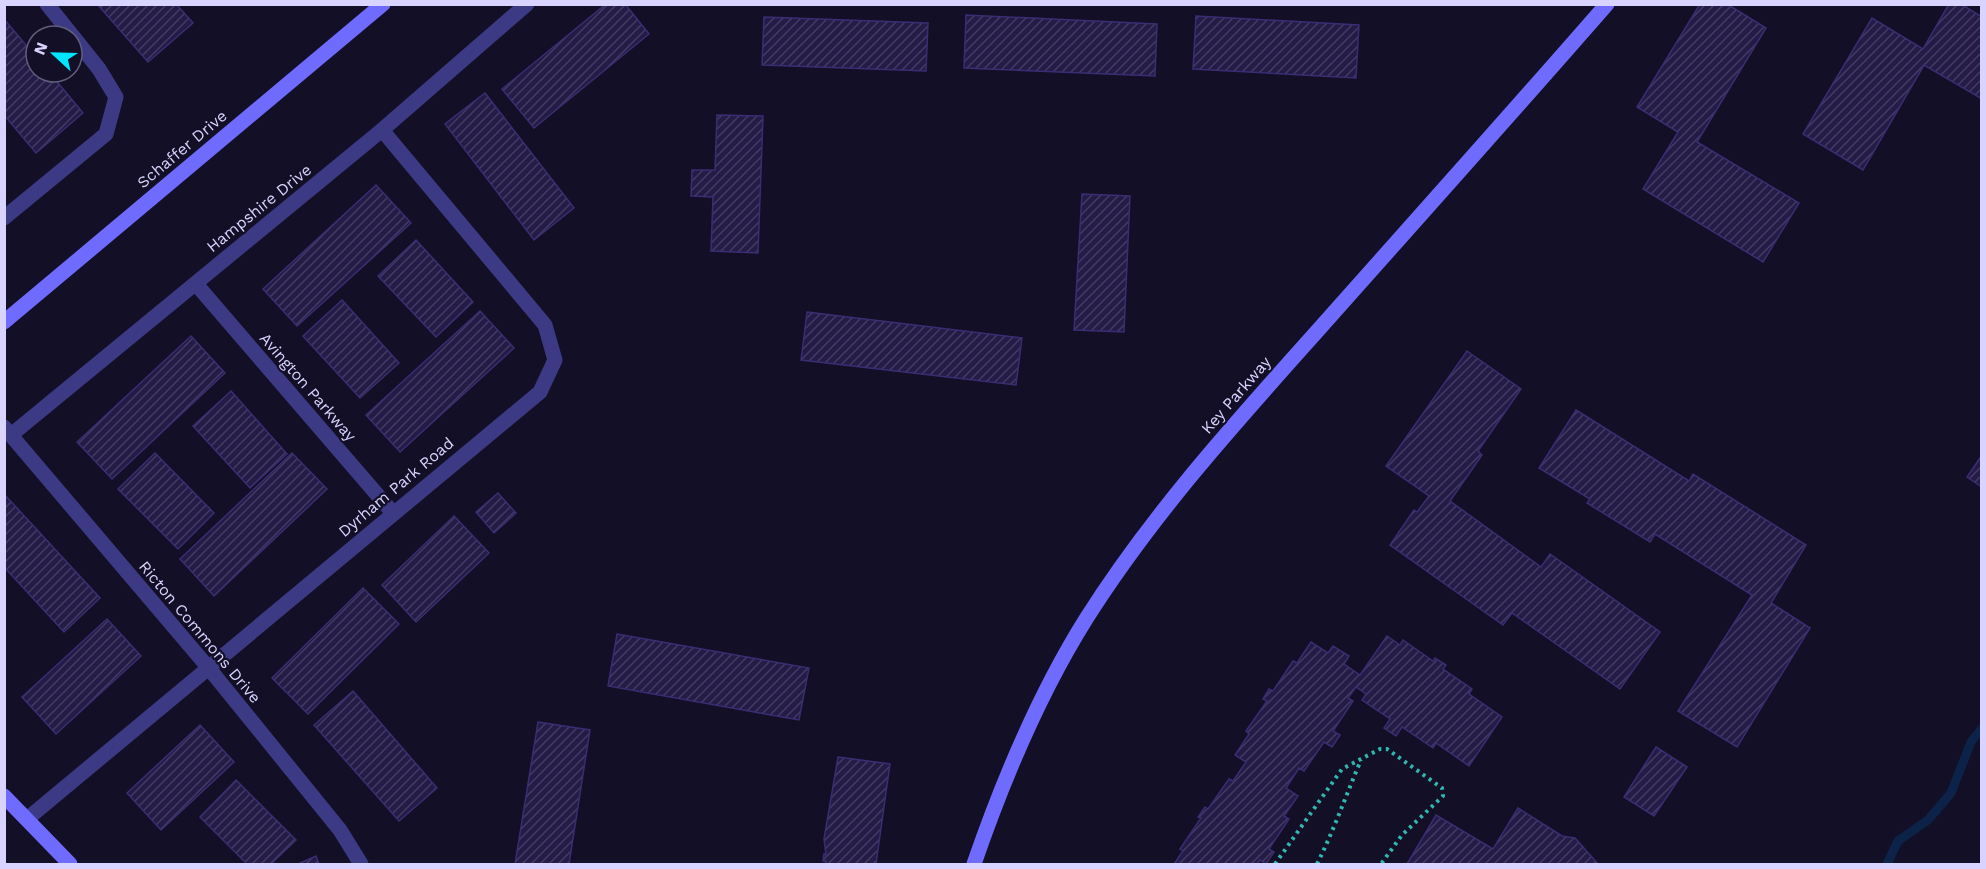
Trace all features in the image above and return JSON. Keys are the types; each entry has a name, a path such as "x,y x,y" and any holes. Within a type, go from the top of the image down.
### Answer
{"street":[{"path":"4,218 106,134 116,97 99,69 47,4"},
{"name":"Schaffer Drive","path":"4,322 383,4"},
{"name":"Hampshire Drive","path":"8,431 196,284 382,130 527,4"},
{"name":"Key Parkway","path":"974,864 1031,722 1085,621 1137,543 1224,436 1607,4"},
{"name":"Dyrham Park Road","path":"27,819 207,666 540,392 555,360 545,326 382,130"},
{"name":"Avington Parkway","path":"196,284 393,513"},
{"name":"Ricton Commons Drive","path":"8,431 207,666 340,830 361,864"},
{"path":"4,796 70,864"}],"path":[{"path":"1275,864 1342,769 1380,749 1387,749 1442,788 1443,796 1402,835 1381,864"},
{"path":"1317,864 1337,824 1347,792 1362,760"}],"building":[{"path":"97,4 176,4 193,23 148,62"},
{"path":"606,4 625,4 649,34 534,128 502,89"},
{"path":"1700,4 1727,4 1766,28 1697,142 1799,203 1763,262 1643,189 1678,132 1637,107"},
{"path":"1949,4 1961,4 1982,17 1982,99 1924,65 1863,170 1803,134 1872,18 1923,49"},
{"path":"966,15 1157,24 1155,76 964,68"},
{"path":"1196,16 1359,25 1356,78 1193,69"},
{"path":"764,17 928,23 926,71 762,65"},
{"path":"4,19 24,43 24,84 59,84 83,113 36,153 4,115"},
{"path":"485,93 574,208 534,240 445,124"},
{"path":"717,115 763,116 758,253 711,251 713,197 691,196 692,170 715,170"},
{"path":"376,185 411,223 297,326 263,289"},
{"path":"1082,194 1130,196 1124,332 1074,330"},
{"path":"416,240 473,302 436,337 378,276"},
{"path":"342,300 399,363 360,398 303,336"},
{"path":"480,311 514,348 400,452 366,415"},
{"path":"807,312 1022,338 1016,385 801,360"},
{"path":"191,336 225,373 112,479 77,442"},
{"path":"1467,351 1521,389 1478,451 1482,455 1450,501 1541,567 1550,554 1660,632 1620,689 1512,613 1503,625 1390,545 1414,510 1417,512 1429,496 1386,466"},
{"path":"231,391 287,454 250,488 193,426"},
{"path":"1576,410 1689,481 1693,474 1806,545 1771,603 1810,628 1737,747 1678,711 1752,595 1655,534 1650,542 1587,503 1590,499 1539,468"},
{"path":"155,453 214,513 178,549 118,489"},
{"path":"292,453 327,489 214,596 180,559"},
{"path":"1982,455 1982,487 1967,477"},
{"path":"498,493 516,513 494,533 476,512"},
{"path":"4,494 100,598 64,632 4,567"},
{"path":"454,516 489,553 416,622 382,585"},
{"path":"363,588 399,624 308,714 272,678"},
{"path":"107,619 141,656 56,734 22,697"},
{"path":"617,634 809,668 799,720 608,686"},
{"path":"1387,636 1400,645 1403,640 1433,661 1435,658 1446,665 1443,669 1472,689 1469,694 1502,717 1469,766 1436,743 1433,748 1402,727 1396,736 1384,728 1390,719 1362,700 1366,694 1356,687 1348,698 1353,701 1333,731 1340,735 1332,747 1324,742 1304,771 1299,768 1286,788 1298,796 1284,816 1289,819 1269,849 1274,852 1266,864 1260,860 1257,864 1174,864 1183,851 1180,849 1201,818 1198,817 1205,807 1208,809 1229,779 1233,781 1246,762 1235,755 1249,734 1246,731 1267,701 1263,699 1269,689 1273,691 1293,661 1297,663 1311,642 1328,653 1333,646 1349,656 1344,664 1360,675"},
{"path":"353,691 437,788 399,821 314,725"},
{"path":"538,722 590,730 569,864 515,864"},
{"path":"200,725 234,762 161,830 127,793"},
{"path":"1656,747 1687,767 1654,816 1624,797"},
{"path":"838,757 890,764 876,864 825,864 826,861 823,861 824,854 826,855 824,839"},
{"path":"236,780 296,840 271,864 247,864 200,817"},
{"path":"1518,808 1562,836 1575,838 1598,864 1407,864 1436,815 1493,849"},
{"path":"316,856 319,864 298,864"}],"waterway":[{"path":"1887,864 1898,841 1928,820 1951,793 1971,742 1982,728"}]}
